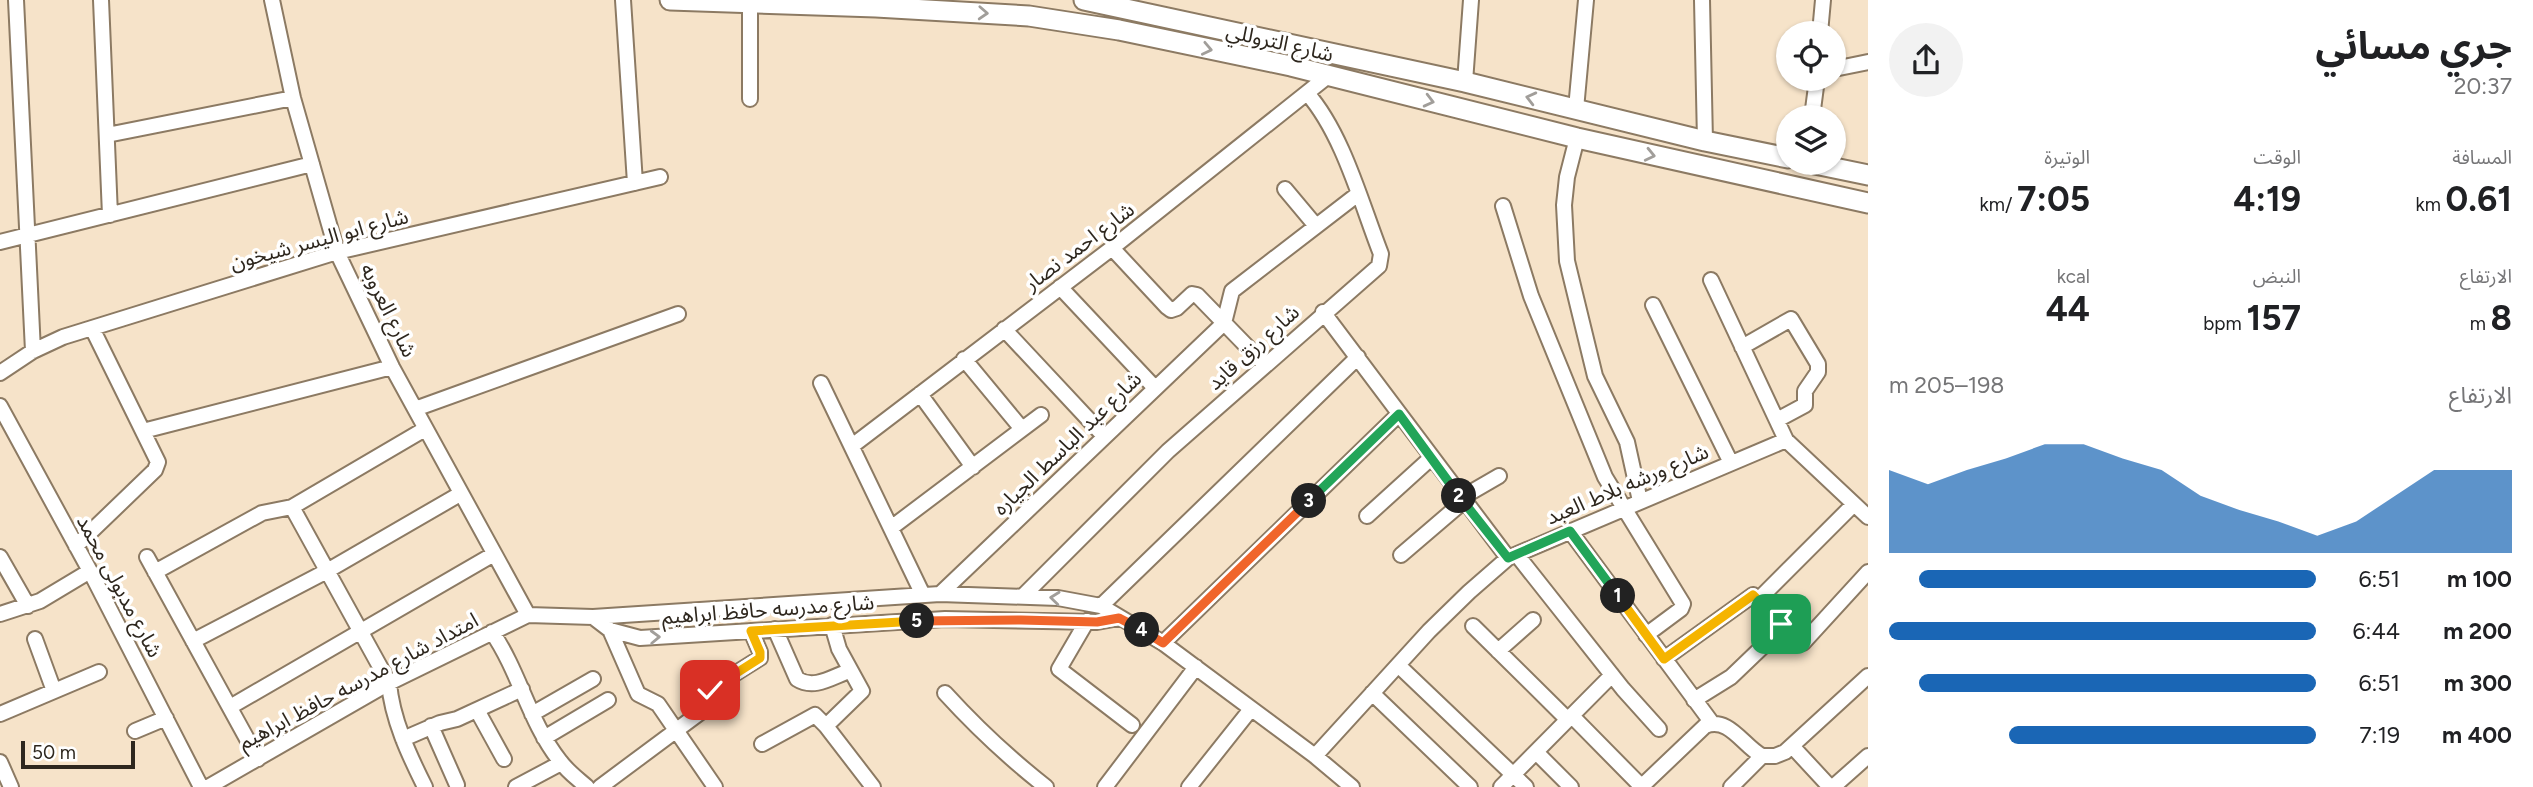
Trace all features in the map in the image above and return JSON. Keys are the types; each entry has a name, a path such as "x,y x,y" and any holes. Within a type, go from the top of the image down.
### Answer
{"street":[{"path":"16,0 33,351"},
{"path":"101,0 110,215"},
{"name":"شارع العروبه","path":"272,0 293,98 337,252 392,367 528,615"},
{"path":"623,0 635,183"},
{"name":"شارع التروللي","path":"670,0 1029,16 1119,30 1328,76 1577,138 1868,203"},
{"name":"شارع التروللي","path":"1084,0 1130,4 1776,156"},
{"path":"1465,82 1471,0"},
{"path":"1576,109 1587,0"},
{"path":"1702,0 1705,141"},
{"path":"1821,21 1823,0"},
{"path":"750,3 750,99"},
{"path":"1846,67 1868,62"},
{"name":"شارع احمد نصار","path":"852,446 1112,248 1328,76"},
{"name":"شارع رزق قايد","path":"1023,596 1168,451 1323,312 1375,270 1381,260 1381,254 1327,119 1307,93"},
{"path":"107,135 293,98"},
{"path":"1577,138 1567,177 1564,205 1567,261 1595,376 1627,442 1640,501"},
{"path":"0,242 312,164"},
{"path":"1846,171 1868,175"},
{"path":"1803,189 1806,175"},
{"name":"شارع ابو اليسر شيخون","path":"0,373 33,351 63,337 337,252 660,177"},
{"path":"1285,189 1316,226"},
{"path":"1224,323 1232,291 1358,194"},
{"path":"1503,205 1531,296 1605,477 1683,604 1682,608 1646,635"},
{"path":"1112,248 1167,307 1171,310 1177,308 1194,294 1265,365"},
{"path":"1710,280 1786,440 1868,517"},
{"path":"1060,287 1155,388"},
{"path":"1653,305 1731,463"},
{"path":"1323,312 1462,500 1660,729"},
{"path":"415,409 678,314"},
{"path":"1742,347 1791,319 1818,364 1818,372 1805,391 1805,405 1777,420"},
{"name":"شارع عبد الباسط الجياره","path":"940,594 1224,323"},
{"path":"76,546 158,466 92,328"},
{"path":"1004,329 1104,436"},
{"path":"1101,606 1358,357"},
{"path":"964,359 1022,429"},
{"path":"143,431 392,367"},
{"path":"821,383 923,595"},
{"path":"920,394 973,467"},
{"name":"شارع مدبولى محمد","path":"0,406 90,570 201,787"},
{"path":"1163,643 1399,414"},
{"path":"891,528 1041,415"},
{"path":"155,572 262,513 292,507 425,429"},
{"name":"شارع ورشه بلاط العبد","path":"1315,756 1469,592 1513,557 1786,440"},
{"path":"1367,516 1431,458"},
{"path":"1401,555 1462,500 1499,476"},
{"path":"193,641 327,570 460,494"},
{"path":"1758,600 1808,554 1854,504"},
{"path":"292,507 389,683 392,705 403,739 422,782 407,787"},
{"path":"1570,531 1712,723"},
{"path":"230,707 494,554"},
{"path":"0,557 28,606"},
{"path":"146,557 258,759"},
{"path":"0,614 40,601 90,570"},
{"path":"1803,643 1868,572"},
{"name":"شارع مدرسه حافظ ابراهيم","path":"528,615 593,617 940,594 1058,598 1101,606 1163,643 1315,756 1352,787"},
{"path":"1664,659 1753,595 1781,624 1781,629 1731,677 1694,700"},
{"name":"امتداد شارع مدرسه حافظ ابراهيم","path":"208,787 389,683 528,615"},
{"name":"شارع مدرسه حافظ ابراهيم","path":"593,617 610,630 639,638 946,619 1097,622 1119,618"},
{"path":"1498,651 1533,620"},
{"path":"1087,621 1059,669 1132,725"},
{"path":"826,726 861,693 861,688 839,649 832,625"},
{"path":"1473,625 1641,787 1705,726 1712,723 1728,727 1762,756 1775,756 1785,752 1868,676"},
{"path":"775,629 797,679 804,683 813,684 849,671"},
{"path":"610,630 638,694 655,702 715,787"},
{"path":"600,787 713,703 709,691 760,658 751,631"},
{"path":"492,632 507,654 531,714 544,738 561,762 587,787"},
{"path":"35,639 54,691"},
{"path":"1398,665 1526,787"},
{"path":"1105,787 1196,667"},
{"path":"0,714 99,672"},
{"path":"1501,787 1612,675"},
{"path":"531,714 593,679"},
{"path":"403,739 431,726 457,719 522,689"},
{"path":"945,693 976,727 1046,787"},
{"path":"1372,693 1470,787"},
{"path":"544,738 608,700"},
{"path":"1189,787 1251,709"},
{"path":"477,710 504,759"},
{"path":"762,744 813,715 818,716 873,787"},
{"path":"135,732 166,718"},
{"path":"431,726 457,785"},
{"path":"1792,746 1832,787 1868,756"},
{"path":"1536,752 1571,787"},
{"path":"1731,787 1762,756"},
{"path":"0,761 11,787"},
{"path":"516,787 561,762"}],"route":[{"path":"710,690 760,658 761,654 751,631 946,619 1097,622 1119,618 1163,643 1399,414 1508,558 1570,531 1664,659 1753,595 1781,624"}]}
